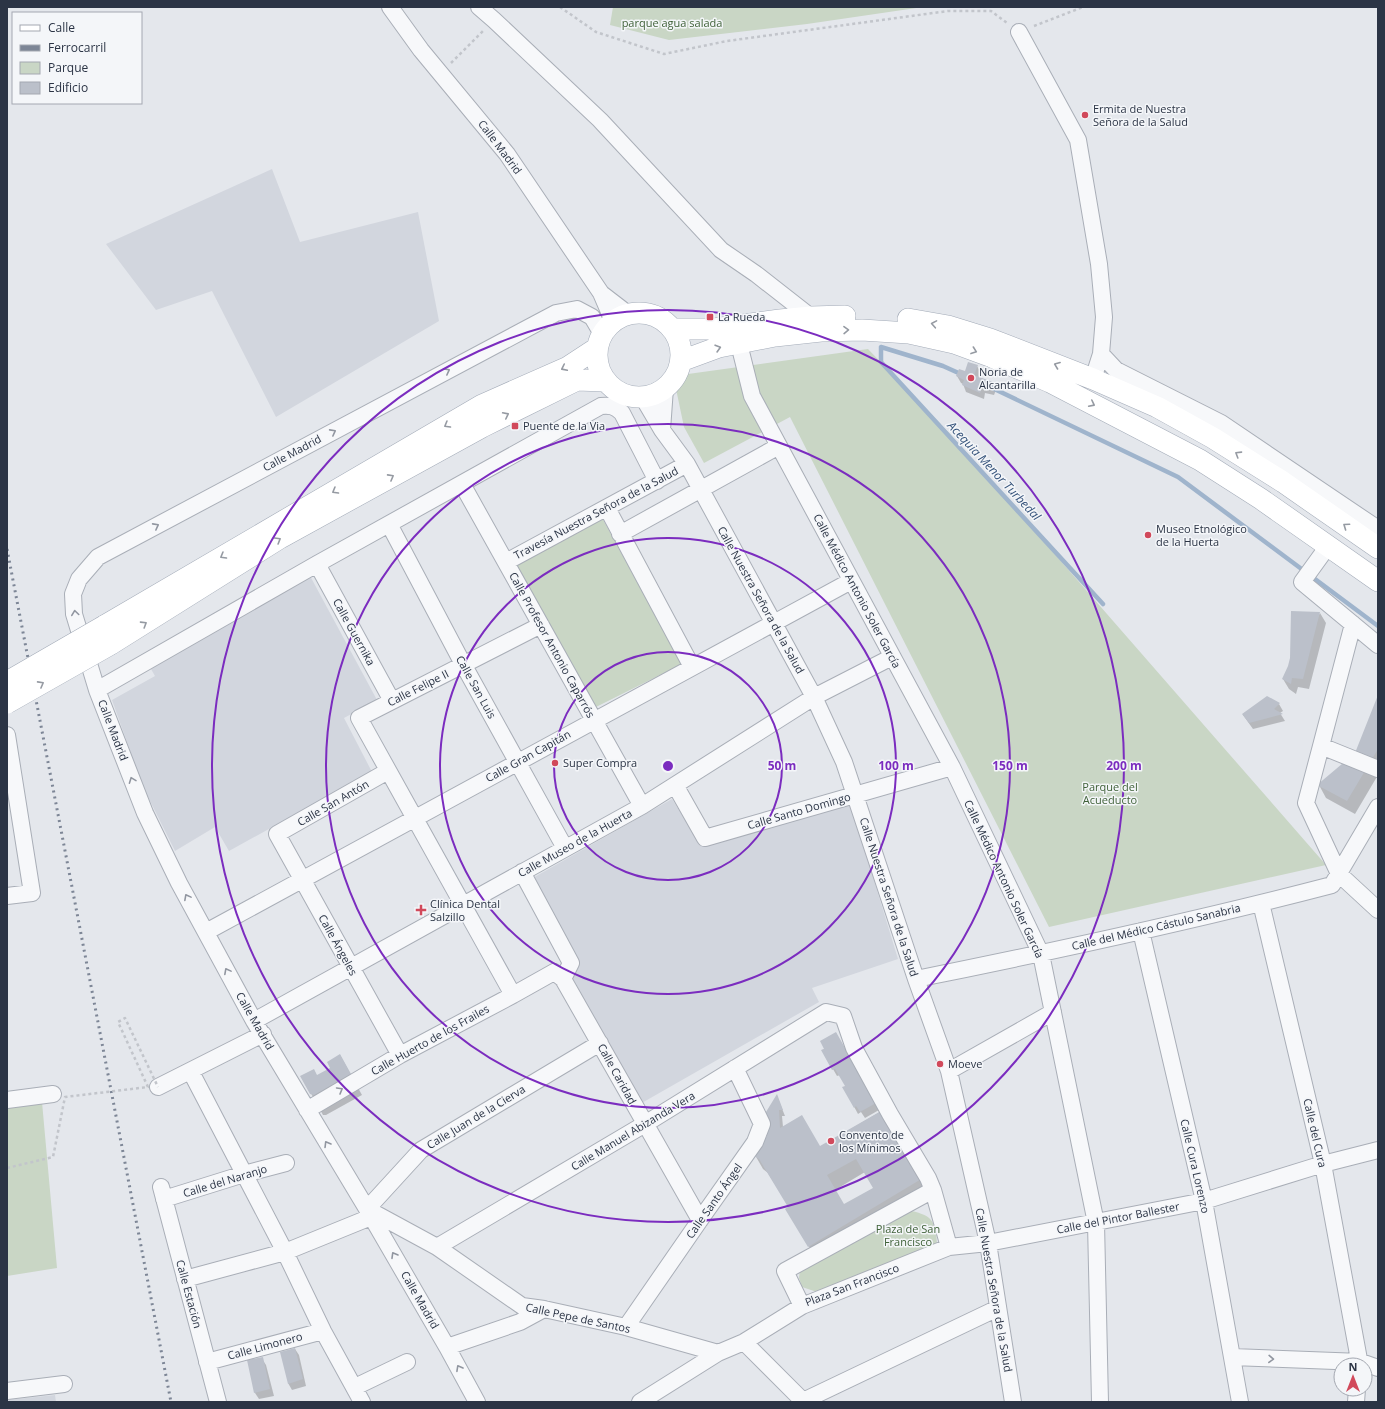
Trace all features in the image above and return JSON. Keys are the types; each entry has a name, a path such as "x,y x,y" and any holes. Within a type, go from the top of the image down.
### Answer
{"main road":[{"path":"7,703 107,635 482,405 568,367 610,329 644,313 660,318 672,329 680,344 681,361 676,376 665,388 651,396 634,397 618,392 605,381 598,366 610,329"},
{"path":"672,329 714,329 811,317 852,315 902,318 948,326 990,339 1093,379 1158,407 1213,438 1283,482 1378,548"},
{"path":"681,361 719,347 775,336 821,331 862,330 909,333 954,343 992,357 1050,382 1200,460 1261,499 1378,581"},
{"path":"7,682 107,635 482,427 577,380 605,381"}],"street":[{"name":"Calle Madrid","path":"390,7 441,73 508,154 601,293 610,329"},
{"path":"479,7 600,120 721,250 756,274 811,317"},
{"path":"1019,32 1078,140 1099,264 1104,317 1101,354 1093,379"},
{"name":"Calle Madrid","path":"477,1402 447,1347 369,1213 258,1028 179,883 145,813 97,690 74,614 73,594 79,579 98,556 556,313 578,309 610,329"},
{"name":"Calle Médico Antonio Soler García","path":"739,344 752,396 952,767 1041,954 1096,1223 1100,1402"},
{"path":"1101,354 1116,370 1221,423 1378,529"},
{"path":"662,430 665,388"},
{"name":"Calle Nuestra Señora de la Salud","path":"642,396 662,430 687,464 701,489 814,697 844,762 916,979 949,1070 988,1243 1013,1402"},
{"path":"97,690 317,564 601,406 610,405 616,407 622,413 657,481"},
{"path":"620,534 779,446"},
{"name":"Travesía Nuestra Señora de la Salud","path":"506,562 687,464"},
{"name":"Calle Profesor Antonio Caparrós","path":"462,484 642,806"},
{"path":"607,508 692,667"},
{"name":"Calle San Luis","path":"389,524 463,664 566,848"},
{"path":"1328,546 1302,582 1378,645"},
{"name":"Calle Guernika","path":"317,564 392,701"},
{"name":"Calle Gran Capitán","path":"206,932 851,580"},
{"path":"1353,624 1306,803 1339,874 1378,910"},
{"name":"Calle Felipe II","path":"388,771 359,718 541,625"},
{"name":"Calle Museo de la Huerta","path":"158,1087 191,1072 351,968 642,806 814,697 892,657"},
{"path":"7,735 32,893 7,896"},
{"path":"1321,746 1378,769"},
{"name":"Calle Santo Domingo","path":"675,785 705,838 952,767"},
{"path":"388,771 513,995"},
{"name":"Calle San Antón","path":"277,834 388,771"},
{"name":"Calle del Médico Cástulo Sanabria","path":"916,979 1041,954 1332,885 1378,808"},
{"name":"Calle Ángeles","path":"277,834 400,1055"},
{"path":"522,872 571,963 558,975"},
{"name":"Calle del Cura","path":"1261,903 1323,1164 1360,1357"},
{"name":"Calle Cura Lorenzo","path":"1141,931 1204,1201 1240,1402"},
{"name":"Calle Huerto de los Frailes","path":"306,1110 400,1055 513,995 558,975"},
{"name":"Calle Caridad","path":"558,975 600,1043 700,1220"},
{"name":"Calle Manuel Abizanda Vera","path":"437,1247 645,1124 826,1012 843,1016 854,1048 890,1114 928,1178 933,1190"},
{"path":"949,1070 1053,1012"},
{"name":"Calle Juan de la Cierva","path":"369,1213 421,1150 600,1043"},
{"name":"Calle Santo Ángel","path":"626,1327 755,1142 762,1124 735,1068"},
{"path":"191,1072 323,1331 362,1402"},
{"path":"7,1100 53,1094"},
{"name":"Calle del Pintor Ballester","path":"948,1248 988,1243 1204,1201 1323,1164 1378,1150"},
{"name":"Calle del Naranjo","path":"162,1193 286,1163"},
{"path":"933,1190 948,1248"},
{"name":"Plaza San Francisco","path":"933,1190 785,1271 802,1306 948,1248"},
{"name":"Calle Estación","path":"162,1193 218,1402"},
{"path":"185,1279 284,1252 369,1213"},
{"name":"Calle Pepe de Santos","path":"369,1213 437,1247 522,1306 544,1309 626,1327 718,1353"},
{"path":"640,1402 718,1353 744,1342 802,1306"},
{"path":"744,1342 804,1401 998,1308"},
{"path":"447,1347 520,1322 544,1309"},
{"name":"Calle Limonero","path":"207,1362 323,1331"},
{"path":"1232,1357 1333,1362"},
{"path":"355,1387 407,1362"},
{"path":"7,1391 64,1384"}],"path":[{"path":"560,7 596,32 664,54 727,41 948,11 991,11 1019,32 1083,7"},
{"path":"441,73 494,20"},
{"path":"7,1168 53,1157 65,1097 148,1087 118,1022 125,1018 158,1087"}],"shaded area":[{"path":"272,169 300,242 418,212 439,321 276,417 212,291 156,310 106,244"},
{"path":"309,574 377,700 344,718 372,772 229,851 215,827 175,851 143,787 112,700 155,676 151,669"},
{"path":"672,799 700,843 851,805 898,959 812,988 819,1002 640,1104 569,971 580,964 531,879"},
{"path":"55,1395 56,1402 7,1402 7,1400"}],"green space":[{"name":"parque agua salada","path":"613,7 923,7 807,24 669,40 610,25"},
{"name":"Parque del Acueducto","path":"868,349 950,434 1326,865 1049,927 790,417 704,463 684,427 676,389 688,374"},
{"path":"601,516 682,664 596,707 513,562"},
{"path":"42,1102 57,1268 7,1276 7,1106"},
{"name":"Plaza de San Francisco","path":"907,1210 927,1216 931,1220 935,1229 937,1244 817,1292 802,1287 799,1278 800,1269"}],"building":[{"name":"Noria de Alcantarilla","path":"968,362 978,365 974,375 993,382 991,389 982,387 980,393 962,385 964,380 956,376 959,369 965,371"},
{"path":"1291,611 1320,612 1303,679 1292,678 1291,684 1282,679 1290,658"},
{"path":"1378,695 1378,749 1347,801 1317,785 1355,753"},
{"path":"1267,696 1280,703 1274,709 1283,714 1249,723 1242,714"},
{"path":"836,1032 876,1103 860,1112 856,1106 854,1108 842,1087 845,1086 835,1069 832,1070 821,1050 824,1049 820,1041"},
{"path":"340,1054 351,1074 314,1095 310,1094 300,1076 314,1069 317,1075 330,1068 327,1062"},
{"path":"777,1094 783,1110 779,1110 780,1128 802,1115 820,1146 881,1111 923,1178 808,1247 785,1209 788,1207 759,1159 753,1155 767,1136 766,1112","holes":["856,1159 873,1188 844,1204 827,1175"]},
{"path":"295,1348 303,1379 288,1384 280,1352"},
{"path":"263,1357 270,1389 254,1393 247,1360"}],"waterway":[{"name":"Acequia Menor Turbedal","path":"963,375 943,366 881,347 881,362 1103,604"},
{"path":"986,385 1178,477 1378,626"}],"railway":[{"path":"7,549 171,1402"}],"place":[{"name":"Ermita de Nuestra Señora de la Salud","path":"1085,115"},
{"name":"La Rueda","path":"710,317"},
{"name":"Noria de Alcantarilla","path":"971,378"},
{"name":"Puente de la Via","path":"515,426"},
{"name":"Museo Etnológico de la Huerta","path":"1148,535"},
{"name":"Super Compra","path":"555,763"},
{"name":"Clínica Dental Salzillo","path":"421,910"},
{"name":"Moeve","path":"940,1064"},
{"name":"Convento de los Mínimos","path":"831,1141"}]}
